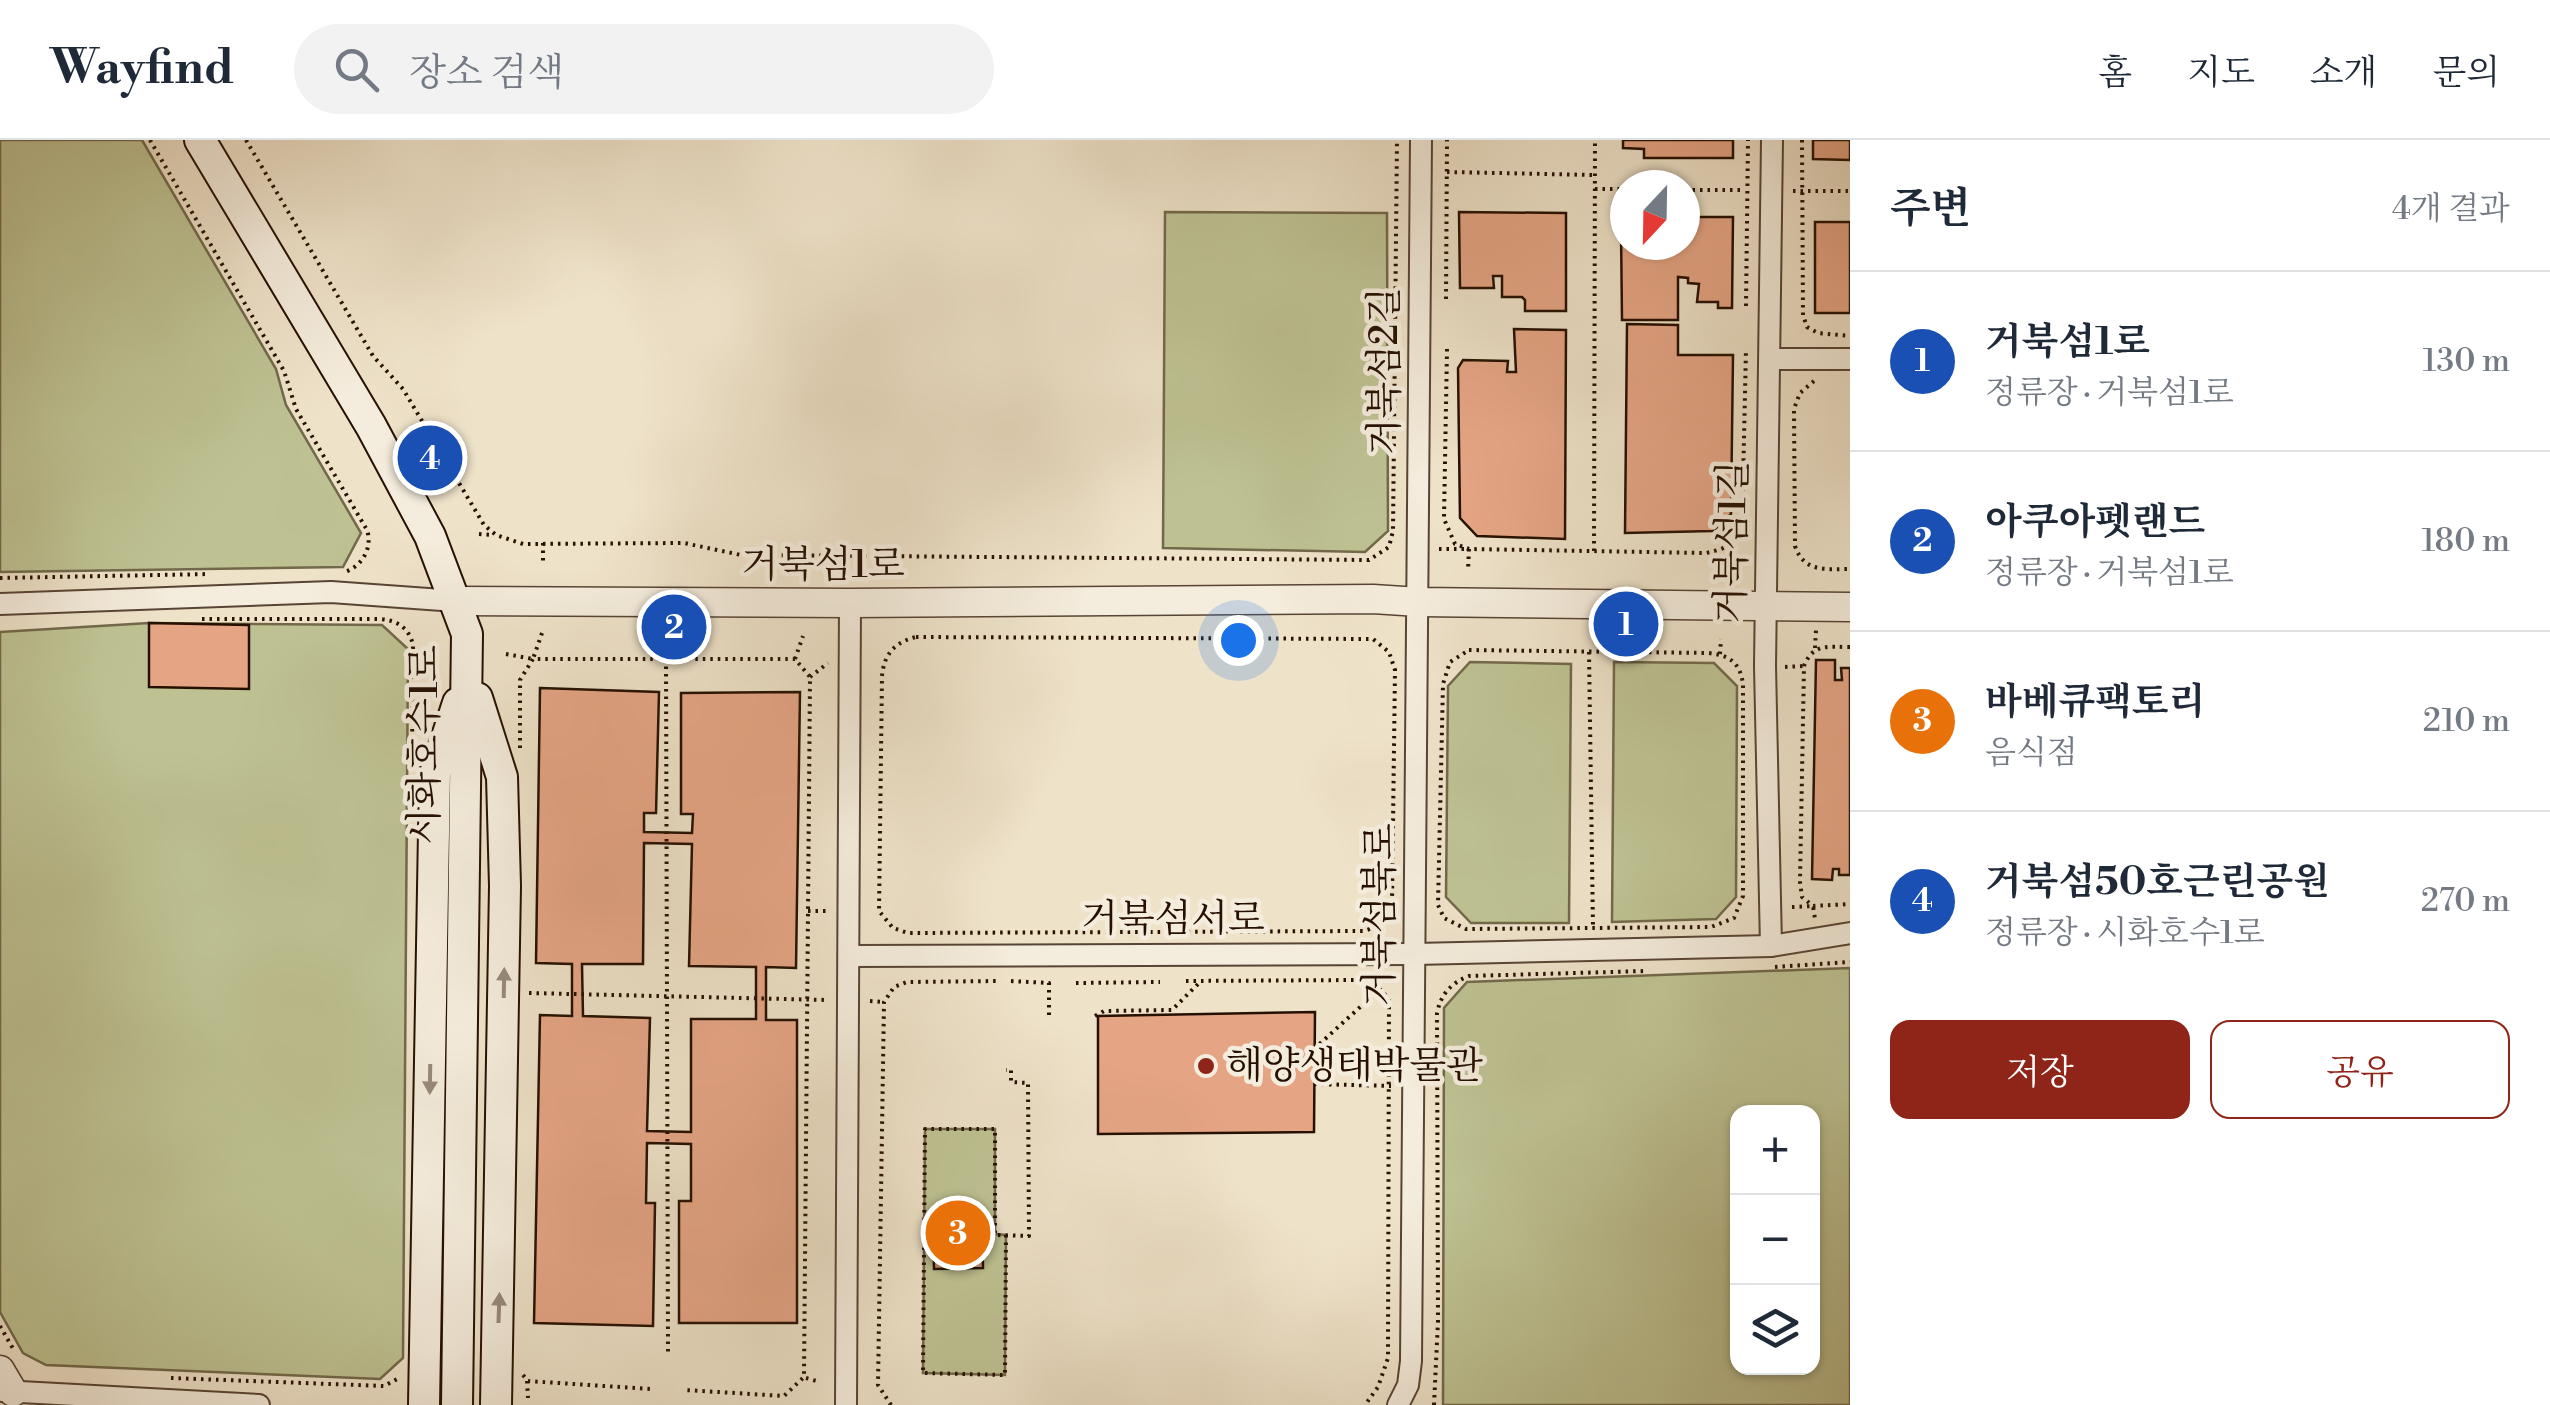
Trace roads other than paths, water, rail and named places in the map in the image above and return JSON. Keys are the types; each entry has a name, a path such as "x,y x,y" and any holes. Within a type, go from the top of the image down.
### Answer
{"main road":[{"name":"시화호수1로","path":"200,140 371,426 430,536 467,634 456,1405"},
{"path":"424,1405 435,774 468,672"},
{"path":"468,672 502,777 505,886 496,1405"}],"street":[{"name":"거북섬2길","path":"1419,602 1420,140"},
{"name":"거북섬1길","path":"1771,946 1767,607 1772,140"},
{"path":"1771,359 1850,359"},
{"path":"0,604 331,592 456,601"},
{"name":"거북섬1로","path":"456,601 1336,599 1850,607"},
{"name":"거북섬북로","path":"1398,1405 1408,1385 1411,1361 1419,602"},
{"path":"846,1405 850,603"},
{"name":"거북섬서로","path":"849,956 1414,954 1771,946 1850,934"},
{"path":"8,1378 260,1405"}],"place":[{"name":"거북섬50호근린공원","path":"430,458"},
{"name":"거북섬1로","path":"1626,624"},
{"name":"아쿠아펫랜드","path":"674,627"},
{"name":"해양생태박물관","path":"1206,1066"},
{"name":"바베큐팩토리","path":"958,1233"}]}
